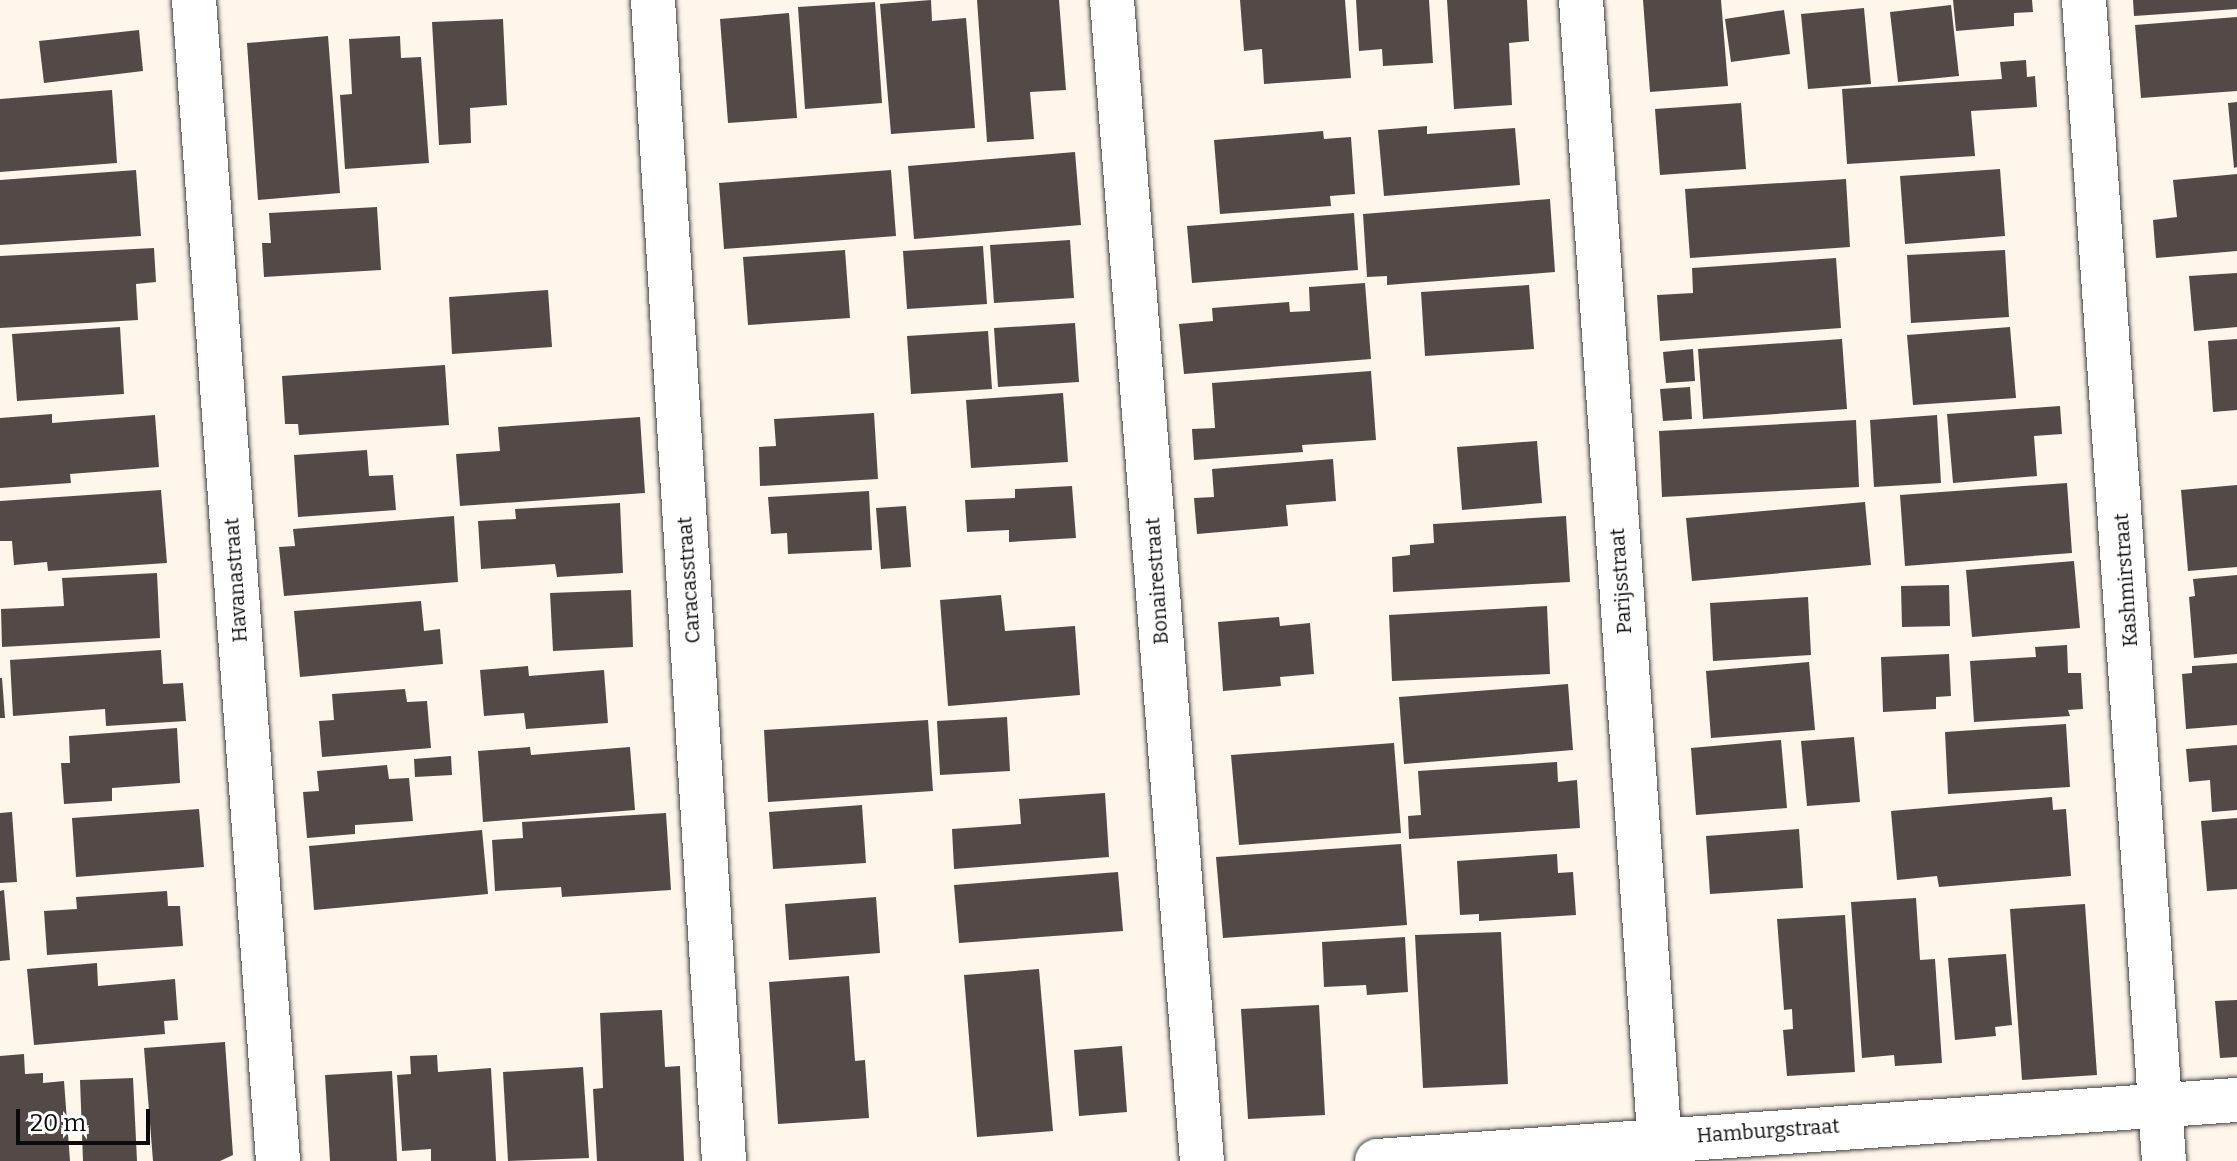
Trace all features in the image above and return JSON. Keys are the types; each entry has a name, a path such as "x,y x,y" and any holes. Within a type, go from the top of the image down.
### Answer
{"street":[{"name":"Havanastraat","path":"194,0 278,1161"},
{"name":"Caracasstraat","path":"653,0 724,1161"},
{"name":"Bonairestraat","path":"1112,0 1202,1161"},
{"name":"Parijsstraat","path":"1581,0 1660,1150"},
{"name":"Kashmirstraat","path":"2084,0 2164,1161"},
{"name":"Hamburgstraat","path":"1377,1161 1660,1150 2160,1103 2237,1100"}],"building":[{"path":"931,0 932,21 966,18 975,128 891,134 880,4"},
{"path":"977,0 1059,0 1066,90 1030,92 1034,139 987,142"},
{"path":"1240,0 1345,0 1351,78 1264,84 1262,49 1244,51"},
{"path":"1356,0 1429,0 1433,63 1383,66 1382,49 1359,51"},
{"path":"1447,0 1527,0 1529,41 1509,43 1512,105 1454,109"},
{"path":"1643,0 1721,0 1728,86 1650,92"},
{"path":"1953,0 2032,0 2033,12 2014,13 2014,26 1956,31"},
{"path":"2133,0 2237,0 2237,9 2134,16"},
{"path":"875,2 882,103 805,109 798,7"},
{"path":"1951,5 1959,76 1898,82 1890,12"},
{"path":"1864,8 1871,84 1808,89 1801,14"},
{"path":"1784,10 1790,54 1731,62 1725,19"},
{"path":"789,13 797,118 728,123 720,19"},
{"path":"2237,17 2237,91 2141,98 2135,25"},
{"path":"503,19 507,105 470,108 471,143 439,145 432,22"},
{"path":"139,30 143,71 44,83 39,41"},
{"path":"328,36 340,193 258,200 247,43"},
{"path":"400,36 401,58 421,57 429,163 345,169 340,95 352,94 349,39"},
{"path":"2026,60 2027,77 2035,76 2037,107 1971,111 1975,156 1847,164 1842,89 2002,79 2000,62"},
{"path":"112,90 117,163 0,172 0,99"},
{"path":"2237,102 2237,167 2234,168 2228,103"},
{"path":"1741,103 1746,169 1660,175 1655,109"},
{"path":"1427,126 1427,134 1515,128 1520,185 1384,196 1378,130"},
{"path":"1323,131 1324,139 1351,137 1355,194 1330,196 1331,206 1220,214 1214,140"},
{"path":"1075,152 1081,225 914,239 908,166"},
{"path":"2000,169 2005,236 1905,244 1900,176"},
{"path":"136,170 141,236 0,245 0,180"},
{"path":"891,170 896,236 724,249 719,183"},
{"path":"2237,174 2237,251 2156,258 2153,220 2177,217 2173,180"},
{"path":"1846,179 1850,247 1690,258 1685,189"},
{"path":"1550,199 1555,272 1387,285 1387,276 1367,277 1363,214"},
{"path":"377,207 381,270 264,277 262,243 271,243 269,213"},
{"path":"1354,213 1358,270 1192,283 1187,226"},
{"path":"1070,240 1074,298 994,303 990,245"},
{"path":"983,246 987,304 907,309 903,251"},
{"path":"154,248 156,282 136,284 138,320 0,328 0,256"},
{"path":"845,250 850,318 748,325 743,257"},
{"path":"2005,250 2009,317 1911,323 1907,255"},
{"path":"1836,258 1841,328 1660,341 1657,295 1693,293 1692,268"},
{"path":"2237,273 2237,327 2194,331 2189,276"},
{"path":"1365,283 1371,359 1184,374 1179,324 1213,321 1212,308 1289,302 1290,312 1310,311 1309,287"},
{"path":"1529,285 1534,349 1425,356 1421,292"},
{"path":"548,290 552,347 452,354 449,297"},
{"path":"1075,323 1079,382 998,387 994,328"},
{"path":"120,327 124,394 17,401 12,334"},
{"path":"2010,327 2016,398 1913,405 1907,335"},
{"path":"988,331 992,389 911,394 907,336"},
{"path":"1842,339 1847,409 1703,419 1698,349"},
{"path":"2237,339 2237,410 2213,412 2208,341"},
{"path":"1693,349 1695,381 1666,383 1663,352"},
{"path":"445,365 449,425 299,435 298,424 285,424 282,376"},
{"path":"1371,371 1376,440 1302,445 1303,452 1194,460 1192,429 1215,428 1212,383"},
{"path":"1690,387 1692,419 1663,421 1660,389"},
{"path":"1063,393 1068,462 971,468 966,400"},
{"path":"2060,406 2062,434 2034,436 2037,476 1953,483 1947,414"},
{"path":"874,413 878,479 760,486 759,447 776,446 774,419"},
{"path":"52,414 52,423 155,415 159,467 70,474 71,483 0,488 0,418"},
{"path":"1937,415 1941,483 1874,487 1870,420"},
{"path":"640,417 645,493 460,506 456,454 500,451 498,427"},
{"path":"1856,420 1859,487 1662,497 1659,431"},
{"path":"1537,441 1542,503 1462,510 1457,447"},
{"path":"367,450 369,476 393,475 396,510 298,517 294,455"},
{"path":"1333,459 1336,501 1286,505 1288,526 1197,534 1194,498 1214,497 1212,469"},
{"path":"2067,483 2072,553 1905,566 1900,495"},
{"path":"2237,485 2237,567 2188,571 2181,490"},
{"path":"1072,486 1076,538 1009,542 1009,530 967,532 965,500 1015,498 1015,489"},
{"path":"161,490 167,563 48,571 47,562 14,565 12,541 0,541 0,501"},
{"path":"869,491 872,550 788,554 787,533 771,534 768,497"},
{"path":"1865,502 1871,565 1692,581 1686,518"},
{"path":"620,503 623,573 557,577 555,564 481,569 478,521 516,519 515,509"},
{"path":"906,506 911,567 881,569 876,508"},
{"path":"454,516 458,582 284,596 279,547 295,546 293,529"},
{"path":"1566,516 1570,582 1393,592 1392,557 1410,555 1410,545 1434,543 1433,524"},
{"path":"2074,561 2080,628 1972,637 1966,570"},
{"path":"157,573 160,638 2,647 1,609 64,606 62,578"},
{"path":"2237,575 2237,654 2194,658 2189,597 2195,596 2193,579"},
{"path":"1949,585 1950,626 1902,627 1901,586"},
{"path":"631,590 633,647 553,651 550,593"},
{"path":"1001,595 1005,631 1075,626 1080,695 948,706 940,600"},
{"path":"1808,597 1811,655 1713,661 1710,603"},
{"path":"421,601 424,631 440,629 443,664 300,677 294,611"},
{"path":"1547,606 1550,674 1392,681 1389,615"},
{"path":"1279,617 1280,626 1310,623 1314,674 1280,677 1281,686 1223,691 1218,622"},
{"path":"2067,645 2068,673 2081,673 2083,709 2068,710 2070,716 1974,722 1970,661 2036,657 2035,647"},
{"path":"161,650 163,684 183,683 186,721 106,726 105,709 13,716 10,660"},
{"path":"1949,654 1951,696 1936,697 1936,709 1883,712 1881,657"},
{"path":"1809,662 1815,730 1711,738 1706,671"},
{"path":"2237,663 2237,725 2186,729 2182,674 2192,673 2192,666"},
{"path":"528,666 529,676 604,670 608,723 526,729 524,713 484,716 480,670"},
{"path":"2,678 5,718 0,718"},
{"path":"1568,684 1573,750 1404,764 1399,697"},
{"path":"405,689 407,702 427,701 431,748 322,757 319,721 334,720 332,694"},
{"path":"1007,717 1010,771 940,775 937,721"},
{"path":"928,720 933,791 768,802 764,730"},
{"path":"2066,724 2070,787 1948,794 1945,732"},
{"path":"177,728 180,783 112,788 112,801 64,804 61,763 70,763 69,736"},
{"path":"1854,737 1860,802 1807,806 1801,741"},
{"path":"1781,740 1787,808 1696,815 1691,748"},
{"path":"1394,743 1401,833 1239,845 1231,755"},
{"path":"2237,745 2237,810 2212,812 2210,780 2189,782 2186,749"},
{"path":"530,747 531,755 630,747 635,810 483,822 478,751"},
{"path":"451,756 452,775 415,777 414,759"},
{"path":"1557,762 1558,782 1577,780 1580,828 1409,839 1408,816 1421,815 1418,771"},
{"path":"387,765 389,779 409,778 413,821 355,825 355,834 307,838 303,792 319,791 317,771"},
{"path":"1105,793 1109,857 954,869 952,829 1021,824 1019,799"},
{"path":"2052,797 2053,810 2066,809 2071,876 1939,887 1937,876 1897,880 1891,811"},
{"path":"862,805 866,863 773,869 769,812"},
{"path":"199,809 204,867 76,877 72,818"},
{"path":"12,812 17,882 0,883 0,813"},
{"path":"666,813 671,890 562,897 561,887 495,891 492,840 523,838 522,822"},
{"path":"2237,818 2237,889 2207,891 2201,821"},
{"path":"1799,829 1803,888 1710,894 1706,836"},
{"path":"482,830 488,894 314,910 309,846"},
{"path":"1401,844 1407,925 1223,938 1216,857"},
{"path":"1557,854 1558,873 1573,872 1576,915 1479,921 1479,914 1460,915 1457,861"},
{"path":"1118,872 1123,931 959,943 954,885"},
{"path":"4,890 10,960 0,961 0,891"},
{"path":"167,891 168,906 180,906 183,946 47,955 44,911 77,909 76,897"},
{"path":"876,897 880,953 789,960 785,904"},
{"path":"1916,898 1920,960 1935,959 1942,1063 1895,1066 1894,1055 1862,1058 1851,902"},
{"path":"2085,904 2097,1075 2022,1080 2010,909"},
{"path":"1845,915 1855,1072 1787,1076 1783,1030 1793,1029 1792,1009 1784,1010 1777,919"},
{"path":"1501,932 1508,1084 1423,1088 1415,935"},
{"path":"1405,937 1408,992 1367,995 1366,985 1324,987 1322,942"},
{"path":"2006,954 2012,1025 1995,1027 1996,1036 1955,1040 1948,958"},
{"path":"97,963 98,986 175,979 178,1020 164,1021 165,1034 34,1045 27,969"},
{"path":"1039,969 1053,1131 977,1137 964,975"},
{"path":"849,976 855,1061 865,1060 869,1118 778,1124 769,982"},
{"path":"2237,1000 2237,1057 2220,1058 2215,1001"},
{"path":"1319,1005 1325,1115 1248,1119 1241,1009"},
{"path":"662,1010 665,1067 680,1066 684,1161 597,1161 593,1089 603,1088 600,1013"},
{"path":"225,1042 233,1155 220,1161 153,1161 144,1048"},
{"path":"1122,1046 1127,1112 1079,1116 1074,1050"},
{"path":"24,1054 25,1074 43,1073 43,1083 64,1081 70,1161 0,1161 0,1056"},
{"path":"437,1055 438,1072 491,1068 496,1161 431,1161 431,1149 402,1151 397,1075 411,1074 410,1056"},
{"path":"583,1067 589,1158 508,1161 503,1072"},
{"path":"392,1071 397,1161 330,1161 325,1075"},
{"path":"133,1078 137,1161 83,1161 80,1080"}]}
